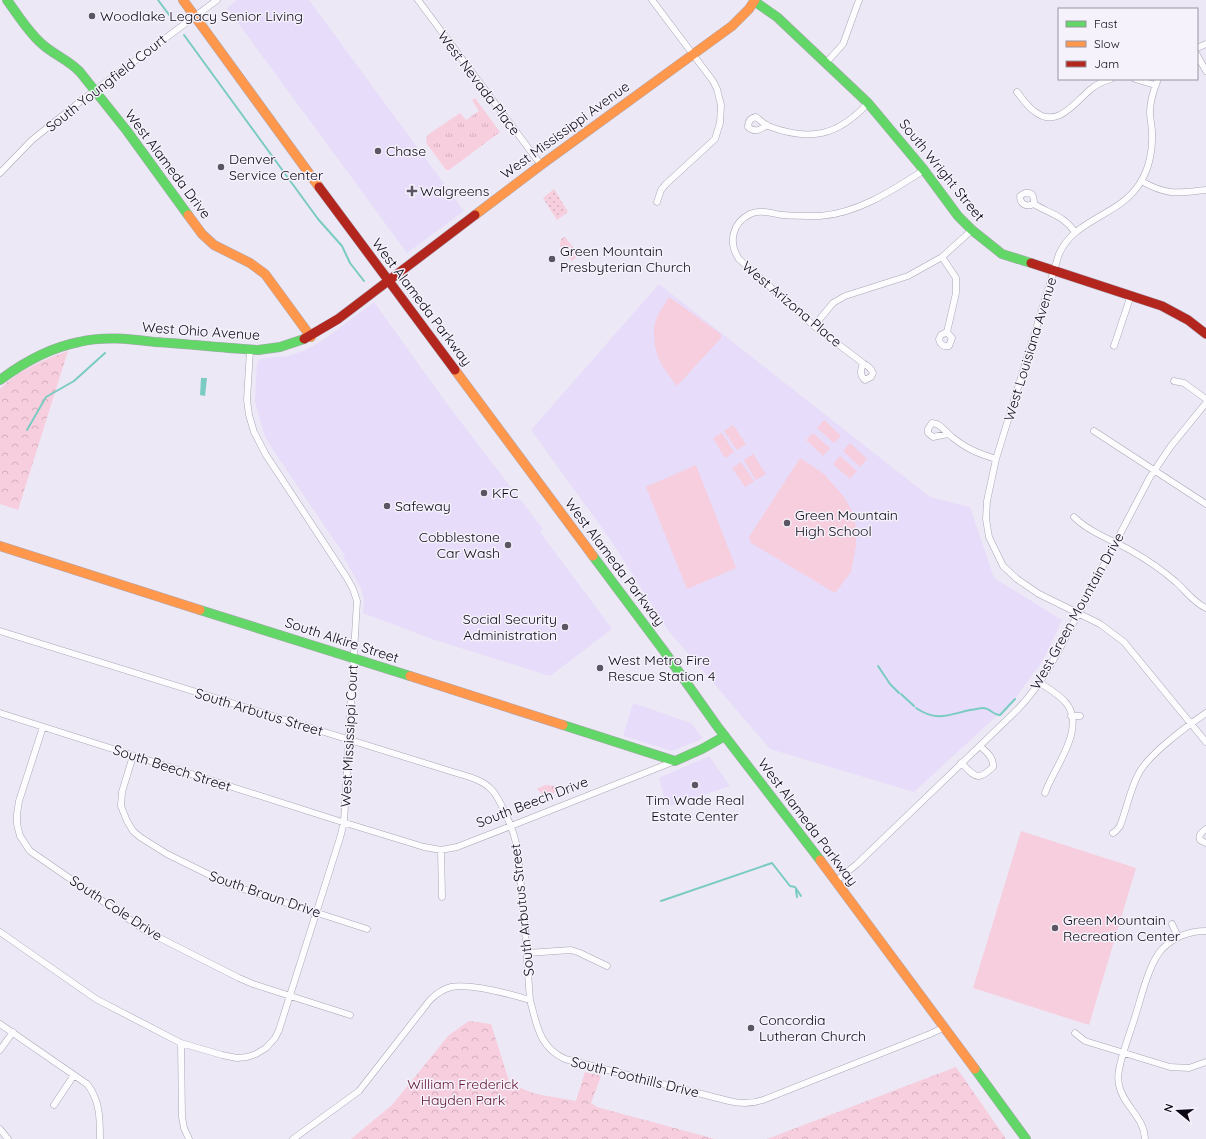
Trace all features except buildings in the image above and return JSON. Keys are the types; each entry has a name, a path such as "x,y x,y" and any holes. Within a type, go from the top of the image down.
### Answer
{"street":[{"name":"West Alameda Drive","path":"7,0 36,38 49,50 73,65 95,90 202,234 214,245 250,263 265,274 311,336"},
{"name":"West Alameda Parkway","path":"183,0 300,162 661,647 725,736 836,881 1026,1139"},
{"name":"South Youngfield Court","path":"0,173 32,140 194,15 217,0"},
{"name":"West Nevada Place","path":"418,0 541,165"},
{"path":"652,0 705,70 717,89 721,105 720,123 715,139 666,184 661,190 657,202"},
{"path":"826,63 843,44 859,0"},
{"name":"West Mississippi Avenue","path":"388,279 732,26 740,19 754,1"},
{"name":"South Wright Street","path":"754,1 777,17 868,103 924,170 958,216 972,230 1002,254 1131,295 1176,312 1206,334"},
{"path":"1198,57 1206,71"},
{"path":"1017,92 1034,111 1043,116 1051,117 1062,114 1096,85 1108,80"},
{"path":"1142,80 1156,82"},
{"name":"West Louisiana Avenue","path":"1156,82 1150,106 1152,133 1151,149 1142,181 1132,194 1123,202 1075,232 1063,246 1054,270 996,458 986,519 989,537 1003,566 1017,579 1039,594 1106,628 1124,642 1206,742"},
{"path":"766,125 798,134 825,132 842,126 858,114 868,103"},
{"name":"West Arizona Place","path":"863,363 814,326 739,259 735,254 732,238 739,222 755,212 784,215 820,216 848,211 894,190 924,170"},
{"path":"1142,181 1156,189 1169,192 1184,193 1206,190"},
{"path":"1034,204 1062,219 1075,232"},
{"path":"814,326 833,304 844,296 908,276 942,257 972,230"},
{"path":"942,257 956,278 956,293 947,332"},
{"name":"West Ohio Avenue","path":"0,380 20,365 41,354 65,345 92,339 121,339 250,350 280,348 311,336 338,319 388,279"},
{"path":"1114,346 1131,295"},
{"name":"West Mississippi Court","path":"181,1043 230,1057 242,1058 252,1056 266,1048 275,1038 283,1020 344,822 357,608 356,595 337,561 266,455 251,424 247,400 250,350"},
{"path":"1174,381 1184,383 1206,399"},
{"name":"West Green Mountain Drive","path":"836,881 857,864 980,746 1020,707 1040,683 1079,614 1154,471 1171,446 1206,403"},
{"path":"1094,432 1206,504"},
{"path":"948,434 973,452 996,458"},
{"path":"1074,517 1083,525 1116,542 1167,574 1197,603 1206,608"},
{"name":"South Alkire Street","path":"0,546 675,761"},
{"name":"South Arbutus Street","path":"0,631 453,772 489,787 495,794 511,826 516,842 530,1000"},
{"path":"1040,683 1063,700 1070,709 1072,716 1071,731 1066,750 1044,793"},
{"path":"1113,833 1120,826 1134,784 1144,765 1156,752 1206,713"},
{"name":"South Beech Street","path":"0,714 344,822"},
{"path":"1072,716 1080,716"},
{"name":"South Cole Drive","path":"43,727 19,801 17,814 18,830 27,847 34,854 146,930 243,980 350,1015"},
{"name":"South Beech Drive","path":"344,822 424,847 441,850 457,847 675,761 702,749 725,736"},
{"path":"961,763 977,777 984,775 993,767 993,760 980,746"},
{"name":"South Braun Drive","path":"133,756 122,792 121,802 124,818 137,834 168,854 221,881 367,929"},
{"path":"1206,829 1199,836 1200,840 1206,843"},
{"path":"441,850 442,897"},
{"path":"1172,924 1178,937"},
{"path":"1145,1139 1140,1121 1128,1105 1121,1092 1118,1072 1123,1054 1151,968 1162,950 1178,937 1191,932 1206,931"},
{"path":"0,932 96,999 181,1043 182,1116 184,1128 189,1139"},
{"path":"527,953 575,951 607,966"},
{"path":"293,1139 359,1091 422,1008 439,992 452,987 466,987 530,1000"},
{"name":"South Foothills Drive","path":"530,1000 543,1041 555,1054 565,1059 743,1104 763,1100 943,1028"},
{"path":"0,1024 87,1084 95,1097 100,1114 100,1139"},
{"path":"0,1050 12,1032"},
{"path":"1075,1032 1085,1041 1161,1066 1182,1069 1194,1067 1206,1062"},
{"path":"54,1105 74,1075"},
{"path":"0,1129 8,1139"}],"shaded area":[{"path":"237,0 309,0 464,211 407,253 227,8"},
{"name":"Green Mountain High School","path":"659,284 930,497 970,507 994,578 1062,620 1043,660 1014,700 914,792 770,749 667,629 610,539 531,430"},
{"path":"374,302 447,404 543,529 540,532 612,629 550,676 432,639 363,613 364,600 361,588 343,556 345,556 265,436 255,401 257,364 259,360 263,358 288,356 303,351 323,340"},
{"path":"201,378 207,378 205,396 200,395"},
{"path":"633,703 691,723 702,737 700,740 672,751 623,736"},
{"path":"709,756 730,786 667,807 659,778"}],"green space":[{"path":"475,98 500,132 449,170 446,170 427,144 426,138 429,134 460,113 466,120 479,111 472,100"},
{"path":"554,189 568,212 557,220 543,198"},
{"path":"565,237 579,255 572,261 560,246 561,239"},
{"path":"669,297 721,334 721,338 677,386 658,356 654,332 659,313"},
{"path":"68,351 18,510 0,504 0,389 23,371"},
{"path":"824,420 841,436 834,443 817,428"},
{"path":"733,425 746,444 737,450 724,431"},
{"path":"722,433 734,452 725,458 713,438"},
{"path":"813,433 830,448 823,456 806,440"},
{"path":"850,443 867,459 860,467 843,451"},
{"path":"753,454 766,474 756,480 744,460"},
{"path":"840,456 857,471 850,479 833,464"},
{"path":"800,458 824,474 844,497 853,513 856,528 856,546 851,572 835,593 751,543 749,537"},
{"path":"741,462 754,481 745,487 732,468"},
{"path":"696,465 736,568 687,589 646,487"},
{"path":"545,785 554,786 557,791 545,797 537,789"},
{"name":"Green Mountain Recreation Center","path":"1021,831 1136,868 1089,1025 973,988"},
{"name":"William Frederick Hayden Park","path":"469,1021 491,1024 510,1084 536,1094 576,1101 585,1072 601,1076 591,1103 597,1107 715,1139 351,1139 392,1105 449,1035"},
{"path":"956,1067 1006,1139 767,1139"}],"waterway":[{"path":"158,0 173,20"},
{"path":"184,35 318,219 342,246 350,263 364,281"},
{"path":"27,430 46,397 74,381 105,353"},
{"path":"878,666 890,684 899,693"},
{"path":"901,694 914,706"},
{"path":"916,708 930,715 937,716 983,708 1000,715 1015,699"},
{"path":"661,901 772,863 790,886 795,887 801,896"},
{"path":"796,890 797,897"}],"traffic: fast":[{"path":"7,0 23,23 37,39 80,72 127,131 188,215"},
{"path":"754,1 777,17 868,103 924,170 958,216 972,230 1002,254 1031,263"},
{"path":"0,380 37,356 57,348 88,340 126,339 258,350 280,347 304,339"},
{"path":"593,556 664,651 717,726 820,860"},
{"path":"200,610 410,676"},
{"path":"563,725 675,761 702,749 725,736"},
{"path":"975,1069 1026,1139"}],"traffic: slow":[{"path":"183,0 319,187"},
{"path":"475,215 732,26 749,9 755,0"},
{"path":"188,215 202,234 214,245 250,263 265,274 311,337"},
{"path":"455,370 593,556"},
{"path":"0,546 200,610"},
{"path":"410,676 563,725"},
{"path":"820,860 975,1069"}],"traffic: jam":[{"path":"319,187 455,370"},
{"path":"304,339 338,319 475,215"},
{"path":"1031,263 1162,306 1188,320 1206,334"}],"place":[{"name":"Woodlake Legacy Senior Living","path":"92,16"},
{"name":"Chase","path":"378,151"},
{"name":"Denver Service Center","path":"221,167"},
{"name":"Walgreens","path":"412,191"},
{"name":"Green Mountain Presbyterian Church","path":"552,259"},
{"name":"KFC","path":"484,493"},
{"name":"Safeway","path":"387,506"},
{"name":"Green Mountain High School","path":"787,523"},
{"name":"Cobblestone Car Wash","path":"508,545"},
{"name":"Social Security Administration","path":"565,627"},
{"name":"West Metro Fire Rescue Station 4","path":"600,668"},
{"name":"Tim Wade Real Estate Center","path":"695,785"},
{"name":"Green Mountain Recreation Center","path":"1055,928"},
{"name":"Concordia Lutheran Church","path":"751,1028"}]}
